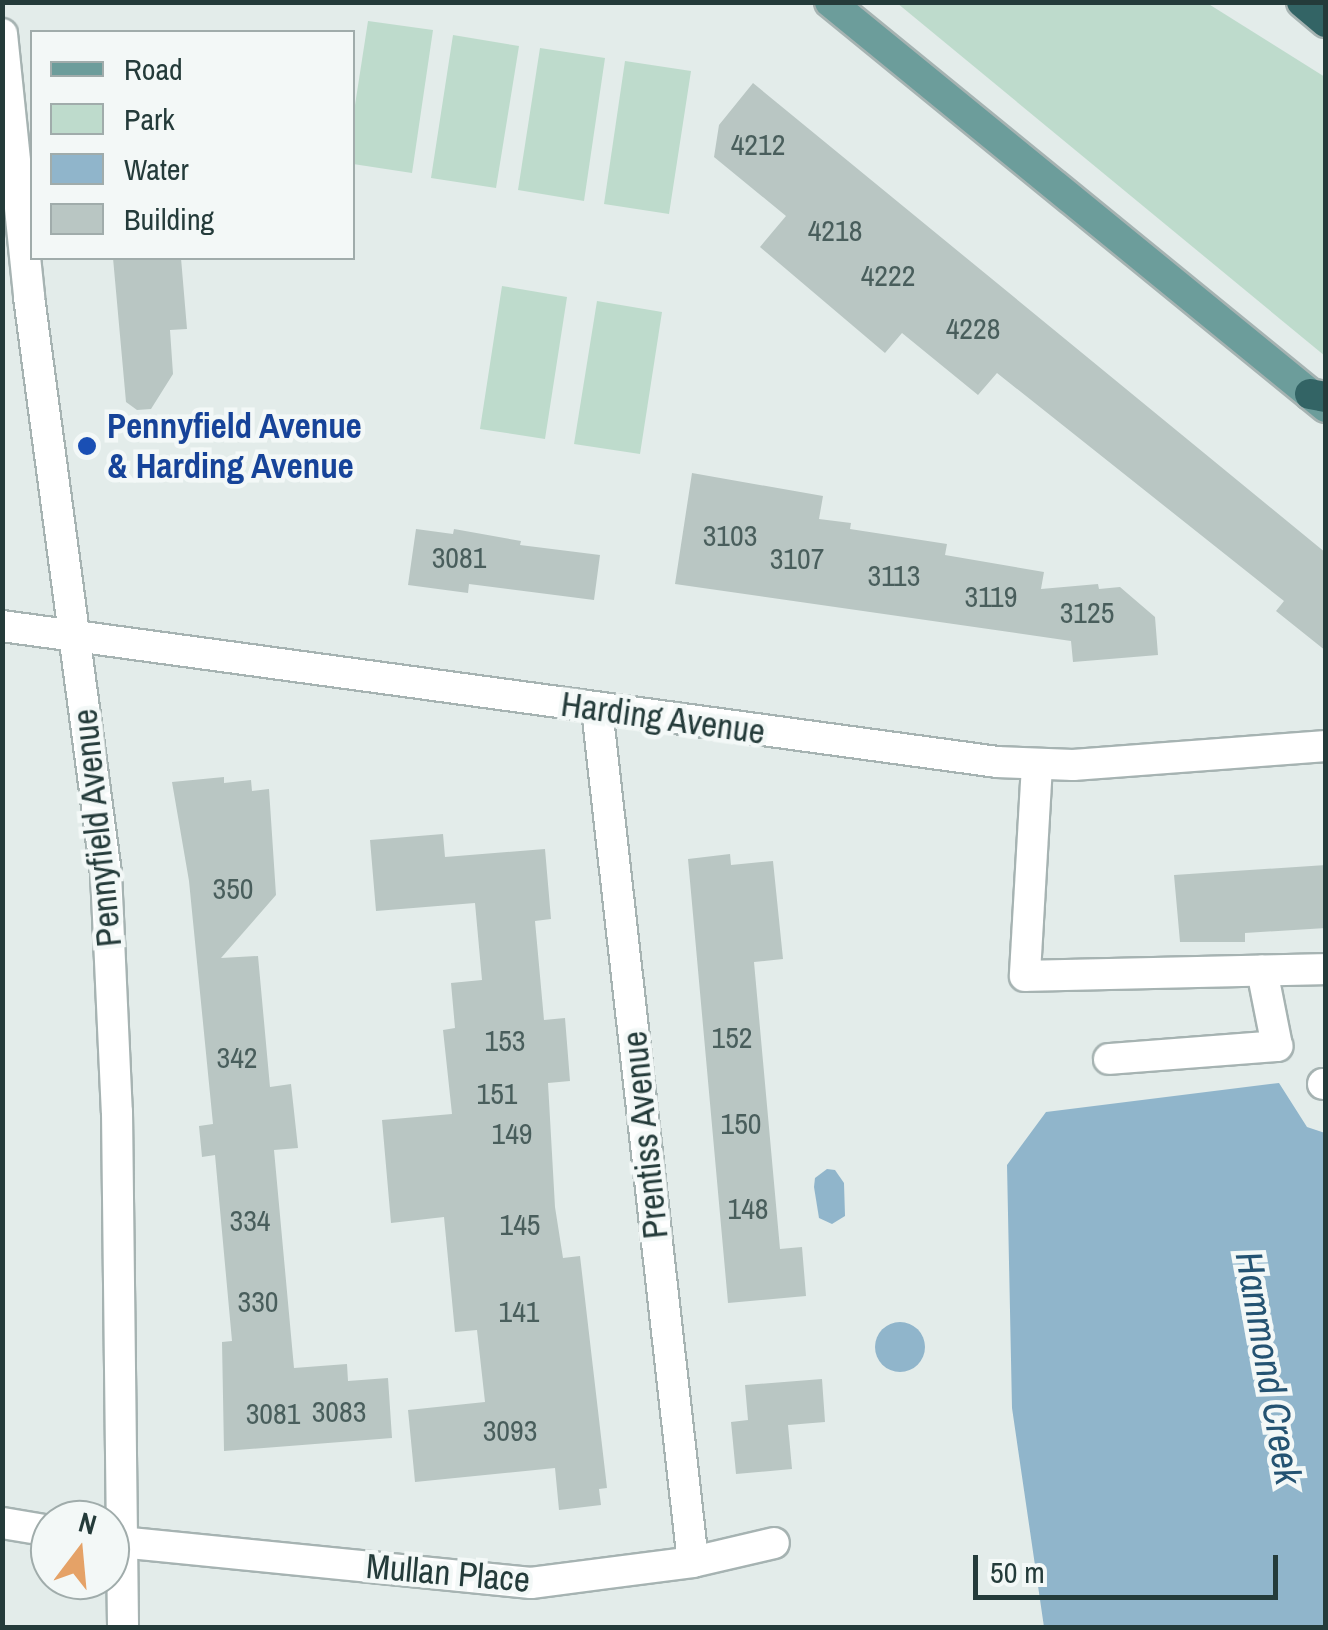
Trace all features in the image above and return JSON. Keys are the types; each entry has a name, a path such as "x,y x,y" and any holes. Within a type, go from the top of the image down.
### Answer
{"highway":[{"path":"1302,2 1326,22"}],"main road":[{"path":"830,2 1320,399"}],"street":[{"name":"Pennyfield Avenue","path":"2,34 29,297 97,780 111,947 115,1500"},
{"name":"Harding Avenue","path":"2,626 597,709 1037,765 1326,746"},
{"name":"Prentiss Avenue","path":"597,709 694,1562"},
{"path":"1037,765 1025,976 1326,969"},
{"path":"1109,1059 1277,1046 1262,970"},
{"path":"2,1524 30,1528"},
{"name":"Mullan Place","path":"130,1543 532,1583 694,1562 774,1544"},
{"name":"Pennyfield Avenue","path":"120,1600 123,1628"}],"green space":[{"path":"897,3 1207,3 1325,77 1325,356"},
{"path":"368,21 433,30 412,173 355,164 355,105"},
{"path":"453,35 519,46 496,188 431,178"},
{"path":"540,48 605,58 584,201 518,190"},
{"path":"625,61 691,71 669,214 604,204"},
{"path":"502,286 567,297 545,439 480,429"},
{"path":"597,301 662,312 640,454 574,444"}],"water":[{"name":"Hammond Creek","path":"1279,1083 1307,1127 1325,1133 1325,1627 1044,1627 1012,1408 1007,1165 1046,1112"},
{"path":"827,1169 835,1170 844,1183 845,1216 832,1224 819,1218 814,1187 815,1178"},
{"path":"900,1322 918,1329 925,1347 918,1365 900,1372 882,1365 875,1347 882,1329"}],"building":[{"path":"753,83 1326,553 1326,651 1276,611 1284,601 997,373 978,395 902,333 885,353 760,247 786,216 714,157 719,125"},
{"path":"113,260 181,260 187,329 170,330 173,374 151,409 137,410 126,402"},
{"path":"692,473 823,496 819,519 851,523 850,529 947,544 945,555 1044,572 1041,589 1098,584 1099,589 1120,587 1155,617 1158,655 1073,662 1071,641 675,584"},
{"path":"416,529 453,534 454,529 521,541 520,545 600,555 594,600 469,584 468,593 408,585"},
{"path":"224,777 224,783 251,780 252,791 269,789 276,895 221,958 258,956 270,1087 291,1084 298,1148 274,1150 294,1368 347,1364 348,1381 388,1378 392,1438 224,1451 222,1342 232,1341 215,1155 202,1157 199,1126 213,1124 189,881 172,782"},
{"path":"443,834 445,857 545,849 551,919 535,921 544,1020 565,1018 570,1081 548,1083 555,1207 563,1258 580,1256 607,1488 599,1489 601,1505 559,1510 555,1468 415,1482 408,1410 485,1402 477,1330 455,1332 444,1217 391,1223 382,1120 452,1114 443,1030 455,1028 451,983 482,980 475,903 376,911 370,840"},
{"path":"730,854 731,865 773,861 783,959 754,962 780,1249 802,1247 806,1296 728,1303 688,859"},
{"path":"1326,865 1326,928 1245,933 1245,942 1180,942 1174,875"},
{"path":"822,1379 825,1422 788,1425 792,1469 736,1474 731,1422 748,1420 745,1385"}],"place":[{"name":"Pennyfield Avenue & Harding Avenue","path":"87,446"}]}
